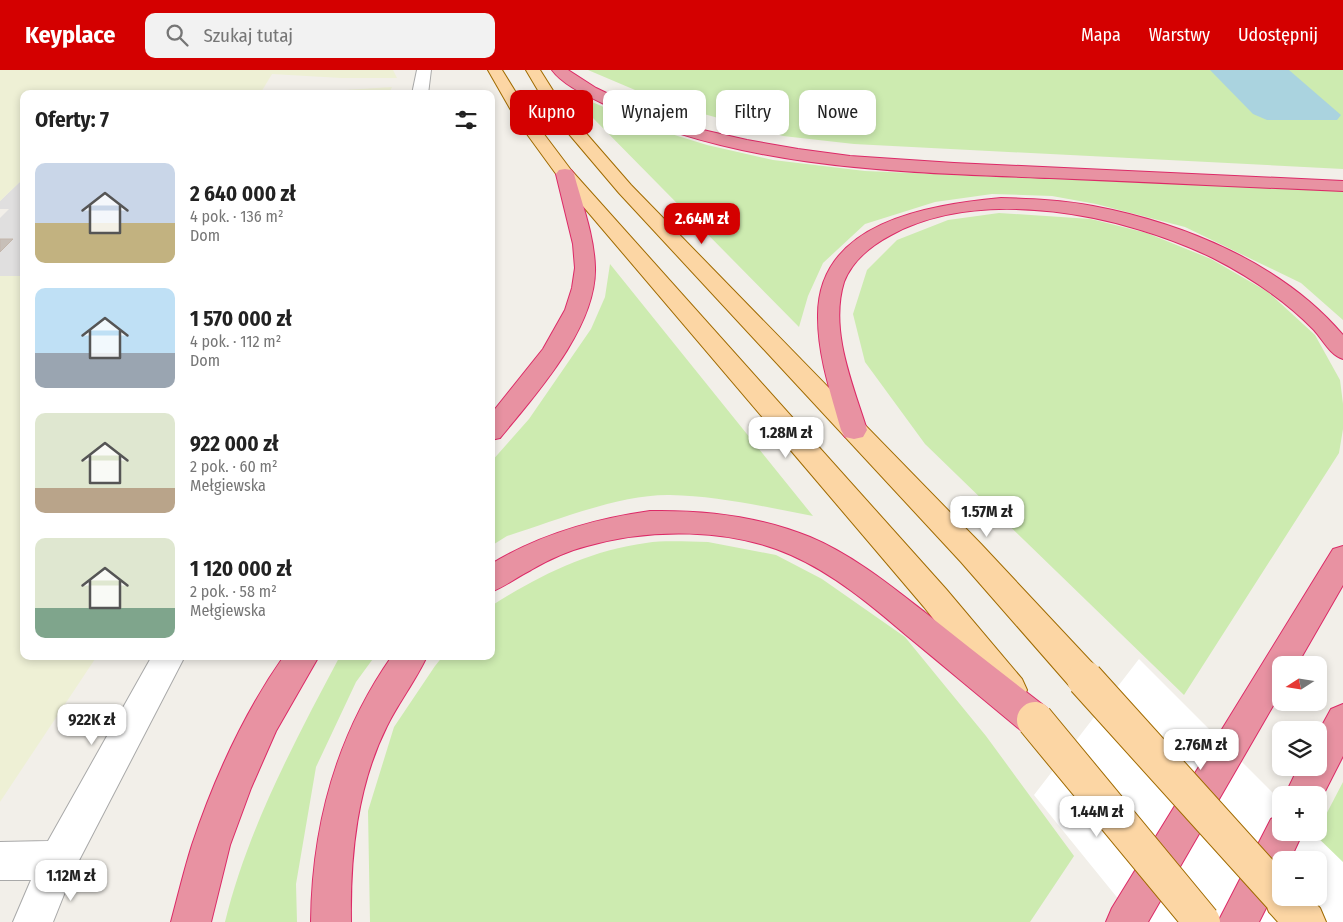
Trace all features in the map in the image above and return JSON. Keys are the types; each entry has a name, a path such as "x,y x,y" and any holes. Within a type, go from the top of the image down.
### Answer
{"highway":[{"path":"560,70 598,95 658,121 726,141 810,156 911,167 1343,186"},
{"path":"495,426 553,352 579,304 586,270 582,240 565,174"},
{"path":"854,430 830,330 828,303 834,281 842,266 854,253 870,239 893,225 926,215 960,208 995,204 1066,207 1110,214 1136,221 1199,244 1234,261 1289,295 1316,320 1343,351"},
{"path":"495,577 530,555 551,546 618,526 666,521 701,522 768,535 813,551 867,585 1035,720"},
{"path":"1126,922 1228,747 1343,558"},
{"path":"191,922 215,834 249,752 287,679 300,660"},
{"path":"332,922 331,880 335,842 343,802 366,733 381,702 408,660"},
{"path":"1327,750 1343,721"},
{"path":"1238,922 1279,841"}],"main road":[{"path":"496,70 524,119 565,174 935,598 1202,922"},
{"path":"533,70 558,111 608,171 971,553 1272,886"},
{"path":"1291,906 1306,922"}],"street":[{"path":"421,90 424,70"},
{"path":"33,922 59,860 166,660"},
{"path":"0,861 59,860"}],"shaded area":[{"path":"20,182 20,276 0,276 0,218 9,209 0,209 0,201"}],"green space":[{"path":"0,70 393,70 397,78 341,78 272,74 262,90 20,90 20,182 0,201"},
{"path":"588,70 1343,70 1343,169 854,144 779,135 789,135 789,90 716,90 716,117 706,115 706,90 635,90"},
{"path":"392,87 391,90 345,90"},
{"path":"593,102 603,107 603,128 593,118"},
{"path":"610,135 674,135 707,145 773,160 865,171 1343,191 1343,320 1301,283 1185,227 1096,204 1052,196 992,194 935,202 865,224 823,263 808,296 799,327"},
{"path":"999,213 1091,219 1147,233 1211,259 1268,292 1315,335 1340,380 1343,404 1343,429 1339,453 1184,695 925,444 865,362 853,314 867,270 897,240 948,220"},
{"path":"610,264 813,516 706,497 651,496 630,499 566,516 507,536 495,544 495,457 529,419 591,329 605,297"},
{"path":"0,276 20,276 20,660 94,660 0,802"},
{"path":"669,541 708,542 776,555 822,579 905,637 986,736 1074,856 1030,922 370,922 368,811 394,727 435,666 440,660 495,660 495,604 528,584 584,558 625,547"},
{"path":"338,660 372,660 356,682 316,767 296,884 297,922 225,922 246,853 274,786"},
{"path":"1343,782 1343,922 1274,922 1304,906 1327,906 1327,851 1316,851 1313,841 1327,841 1327,813"}],"water":[{"path":"1210,70 1289,70 1341,115 1337,120 1267,120 1253,114"}],"pier":[{"path":"1139,659 1272,792 1272,841 1321,841 1343,862 1343,922 1137,922 1034,795"}],"building":[{"path":"0,239 13,239 0,252"}]}
